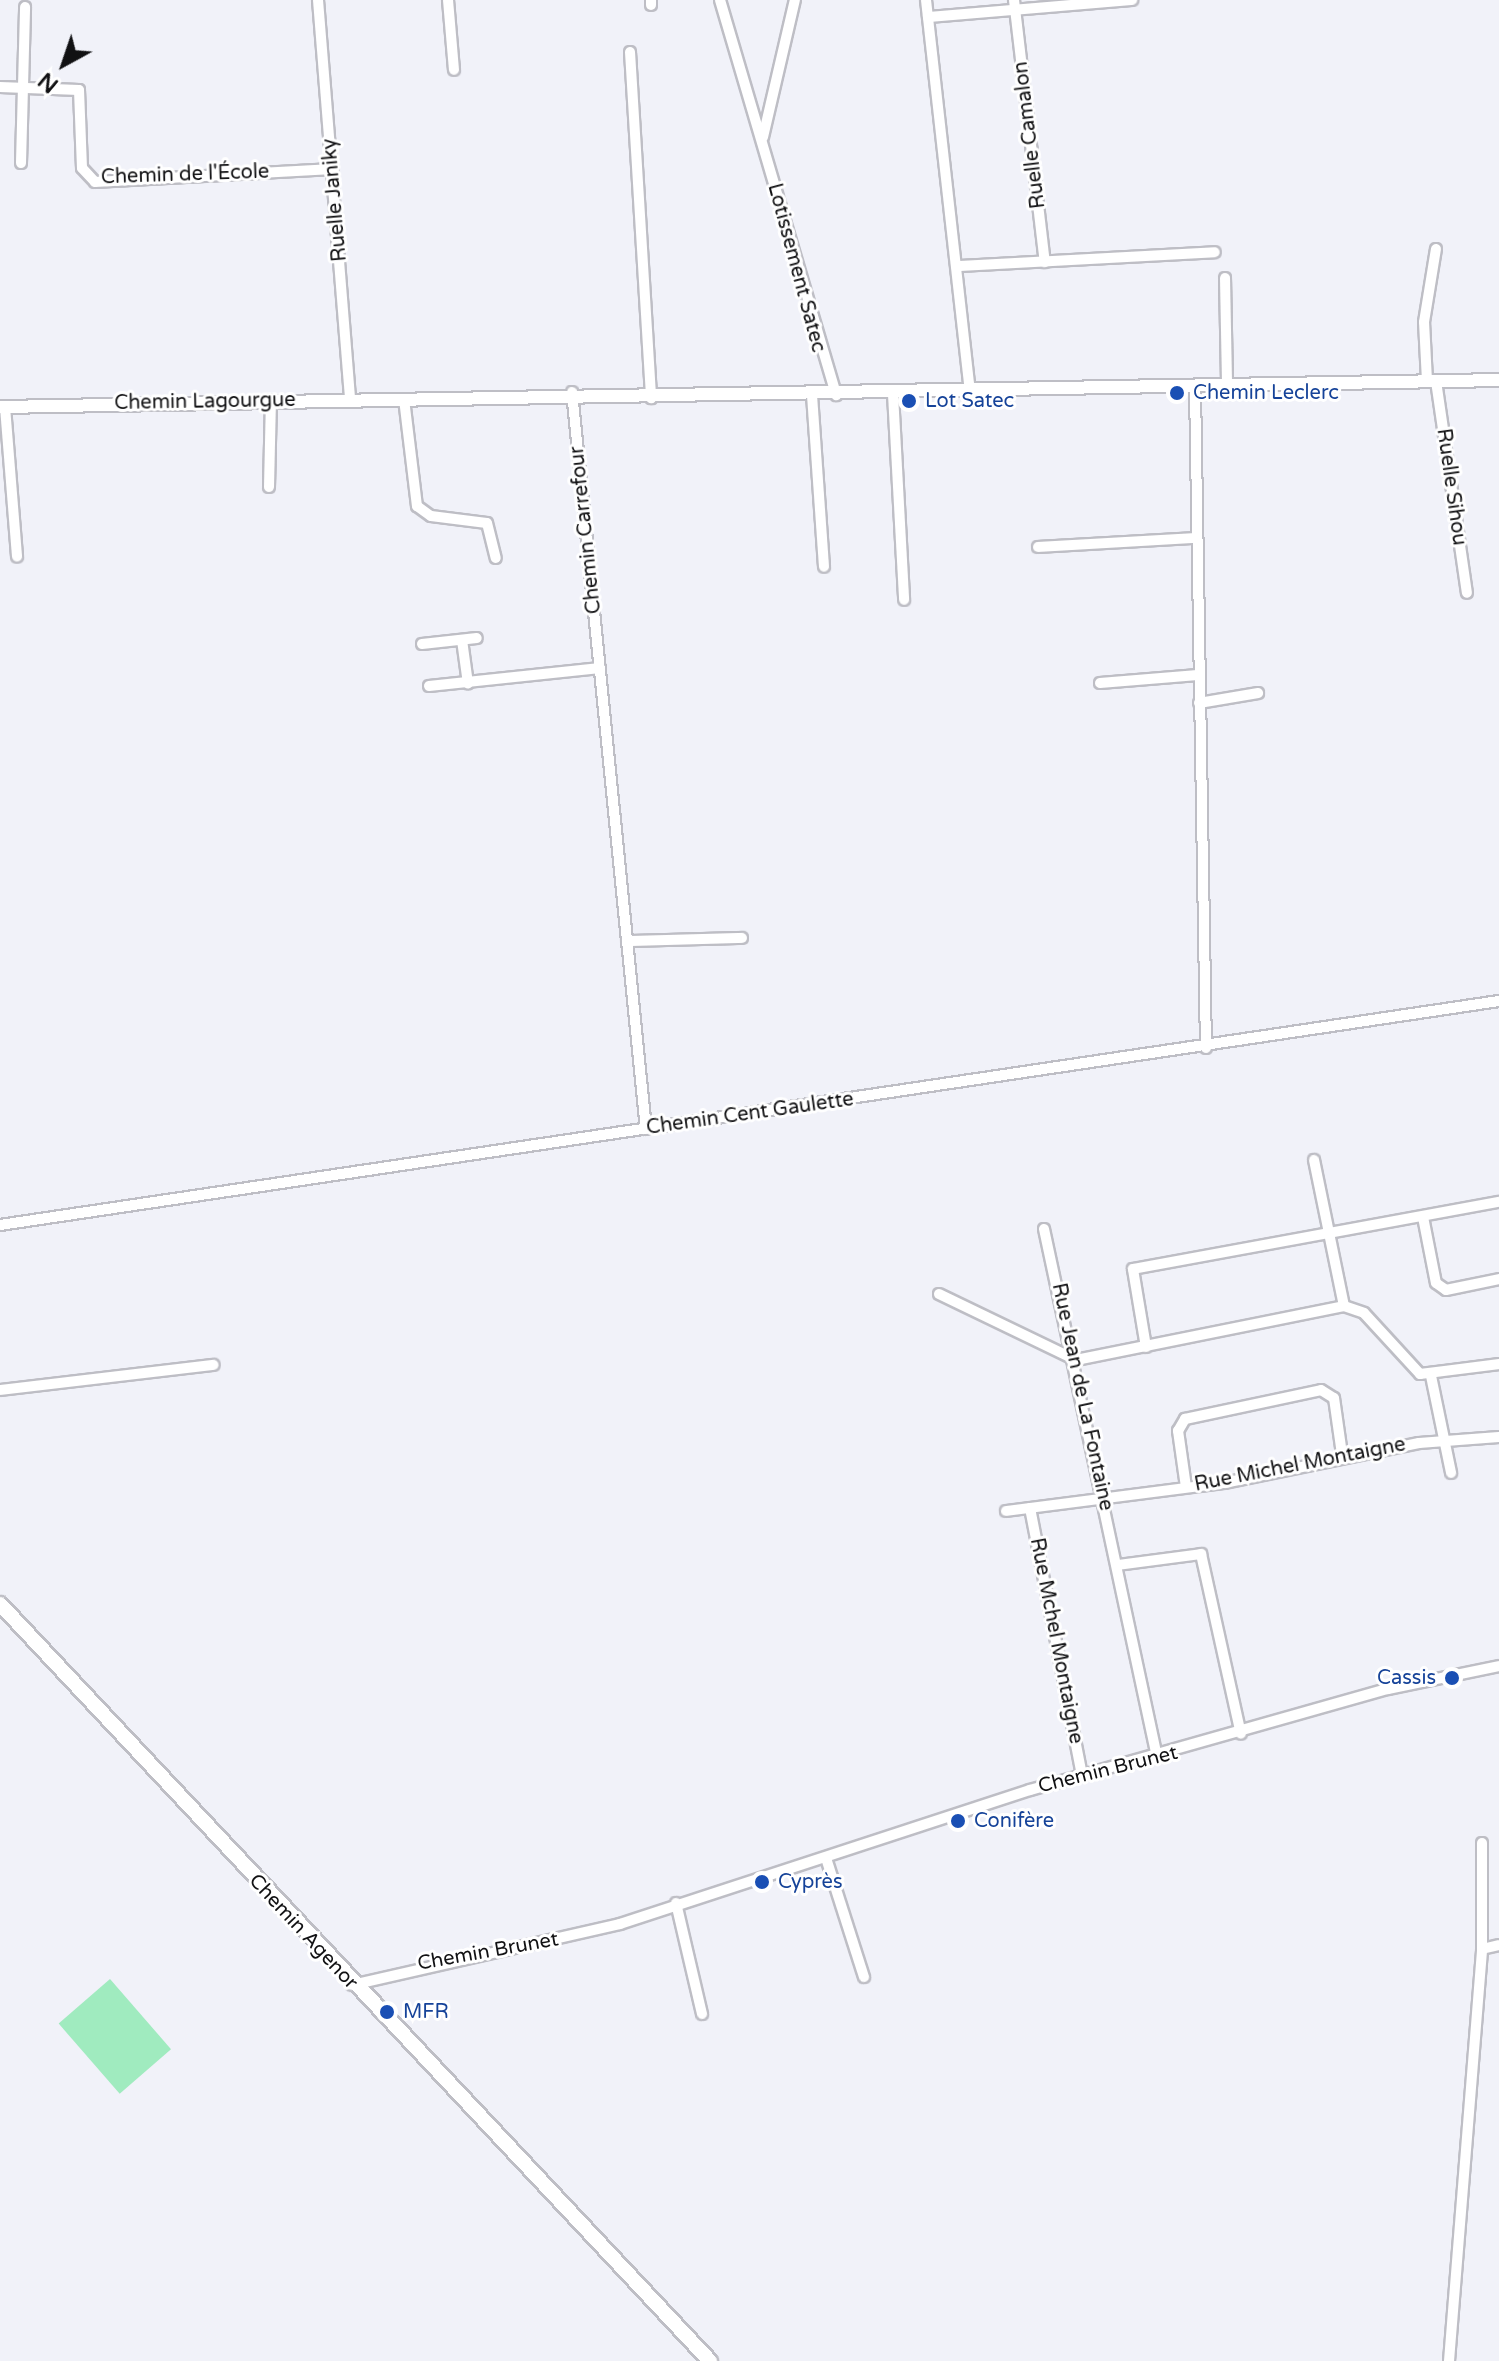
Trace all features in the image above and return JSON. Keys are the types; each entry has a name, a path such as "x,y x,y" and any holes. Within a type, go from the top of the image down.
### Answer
{"main road":[{"name":"Chemin Agenor","path":"0,1604 352,1985 710,2361"}],"street":[{"name":"Ruelle Janiky","path":"318,0 350,400"},
{"path":"448,0 454,70"},
{"name":"Lotissement Satec","path":"720,0 836,395"},
{"name":"Lotissement Satec","path":"762,139 795,0"},
{"path":"926,0 960,266 970,391"},
{"path":"928,17 1014,4 1132,0"},
{"name":"Ruelle Camalon","path":"1014,4 1045,262"},
{"path":"21,163 25,7"},
{"path":"630,52 651,398"},
{"name":"Chemin de l'École","path":"0,87 79,90 82,168 95,182 333,169"},
{"path":"1431,381 1424,322 1436,249"},
{"path":"960,266 1215,252"},
{"path":"1225,278 1227,387"},
{"name":"Chemin Lagourgue","path":"17,557 2,407 404,399 572,392 651,398 1499,380"},
{"name":"Ruelle Sihou","path":"1431,381 1467,593"},
{"path":"1195,387 1206,1048"},
{"name":"Chemin Carrefour","path":"572,392 646,1129"},
{"path":"893,394 904,600"},
{"path":"812,395 824,567"},
{"path":"404,399 417,506 431,516 487,523 496,558"},
{"path":"269,487 271,400"},
{"path":"1038,547 1196,538"},
{"path":"422,644 477,638"},
{"path":"462,640 468,684"},
{"path":"429,686 600,668"},
{"path":"1100,683 1198,675"},
{"path":"1199,703 1258,693"},
{"path":"627,941 742,938"},
{"name":"Chemin Cent Gaulette","path":"0,1225 1206,1048 1499,1001"},
{"path":"1314,1160 1344,1306"},
{"path":"1146,1347 1133,1269 1499,1202"},
{"path":"1423,1217 1436,1283 1446,1290 1499,1279"},
{"name":"Rue Jean de La Fontaine","path":"1044,1229 1076,1360 1157,1757"},
{"path":"939,1294 1076,1360 1344,1306 1364,1313 1411,1368 1431,1376 1499,1364"},
{"path":"0,1390 214,1365"},
{"path":"1431,1376 1451,1473"},
{"path":"1186,1487 1178,1431 1185,1419 1321,1390 1334,1398 1342,1454"},
{"name":"Rue Michel Montaigne","path":"1006,1511 1103,1494 1186,1487 1342,1454 1499,1437"},
{"name":"Rue Mchel Montaigne","path":"1030,1508 1082,1775"},
{"path":"1118,1565 1201,1554 1241,1734"},
{"name":"Chemin Brunet","path":"352,1985 396,1969 569,1938 1082,1775 1241,1734 1388,1689 1499,1666"},
{"path":"1449,2361 1482,1949 1482,1843"},
{"path":"826,1858 864,1977"},
{"path":"676,1903 702,2014"},
{"path":"1482,1949 1499,1945"}],"green space":[{"path":"110,1979 171,2049 120,2094 59,2024"}],"place":[{"name":"Chemin Leclerc","path":"1177,393"},
{"name":"Lot Satec","path":"909,401"},
{"name":"Cassis","path":"1452,1678"},
{"name":"Conifère","path":"958,1821"},
{"name":"Cyprès","path":"762,1882"},
{"name":"MFR","path":"387,2012"}]}
